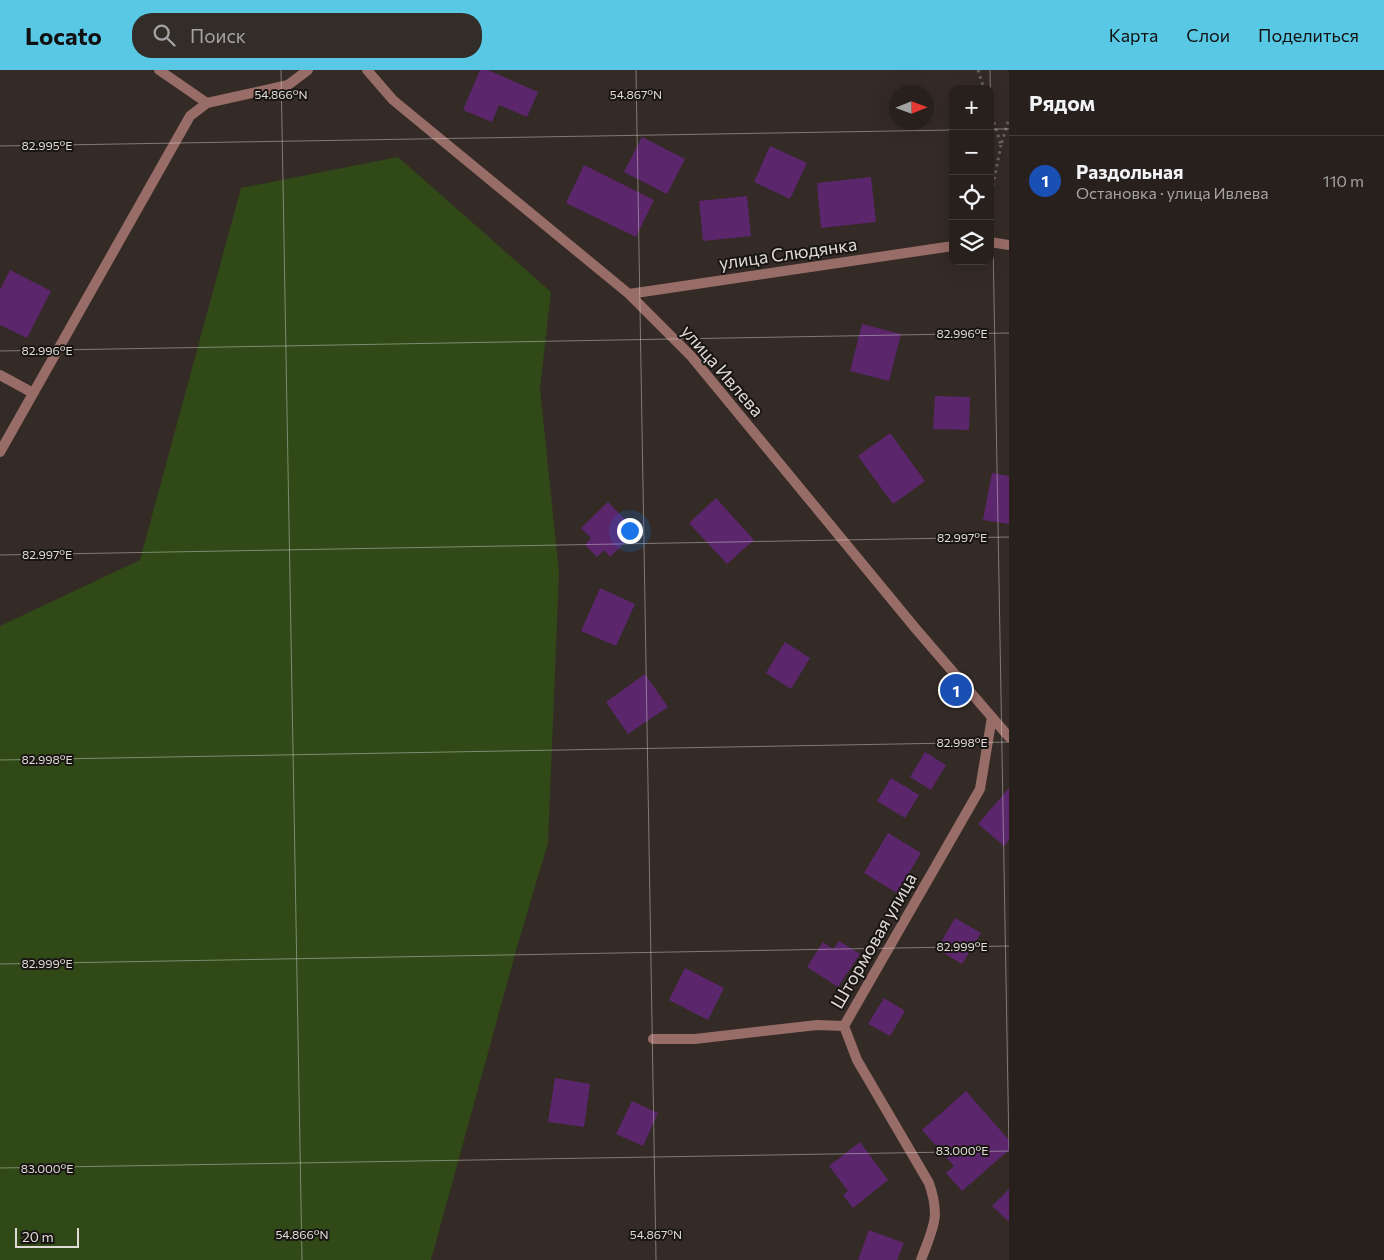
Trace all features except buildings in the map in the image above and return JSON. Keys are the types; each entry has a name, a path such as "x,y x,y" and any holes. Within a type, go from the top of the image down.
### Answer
{"street":[{"path":"159,70 206,103"},
{"path":"0,452 190,116 206,103 288,85 308,70"},
{"name":"улица Ивлева","path":"368,70 393,100 628,294 691,356 916,629 1009,737"},
{"path":"994,243 1009,245"},
{"name":"улица Слюдянка","path":"628,294 949,247"},
{"path":"0,375 33,393"},
{"name":"Штормовая улица","path":"921,1260 936,1218 936,1203 929,1183 857,1060 844,1026 980,790 992,717"},
{"path":"653,1039 695,1039 817,1025 844,1026"}],"path":[{"path":"978,70 983,85"},
{"path":"994,180 1001,145 1009,119"},
{"path":"994,123 1001,145"}],"green space":[{"path":"398,157 551,292 540,388 559,573 548,843 517,947 431,1260 0,1260 0,626 140,560 241,188"}],"place":[{"name":"Раздольная","path":"956,690"}]}
